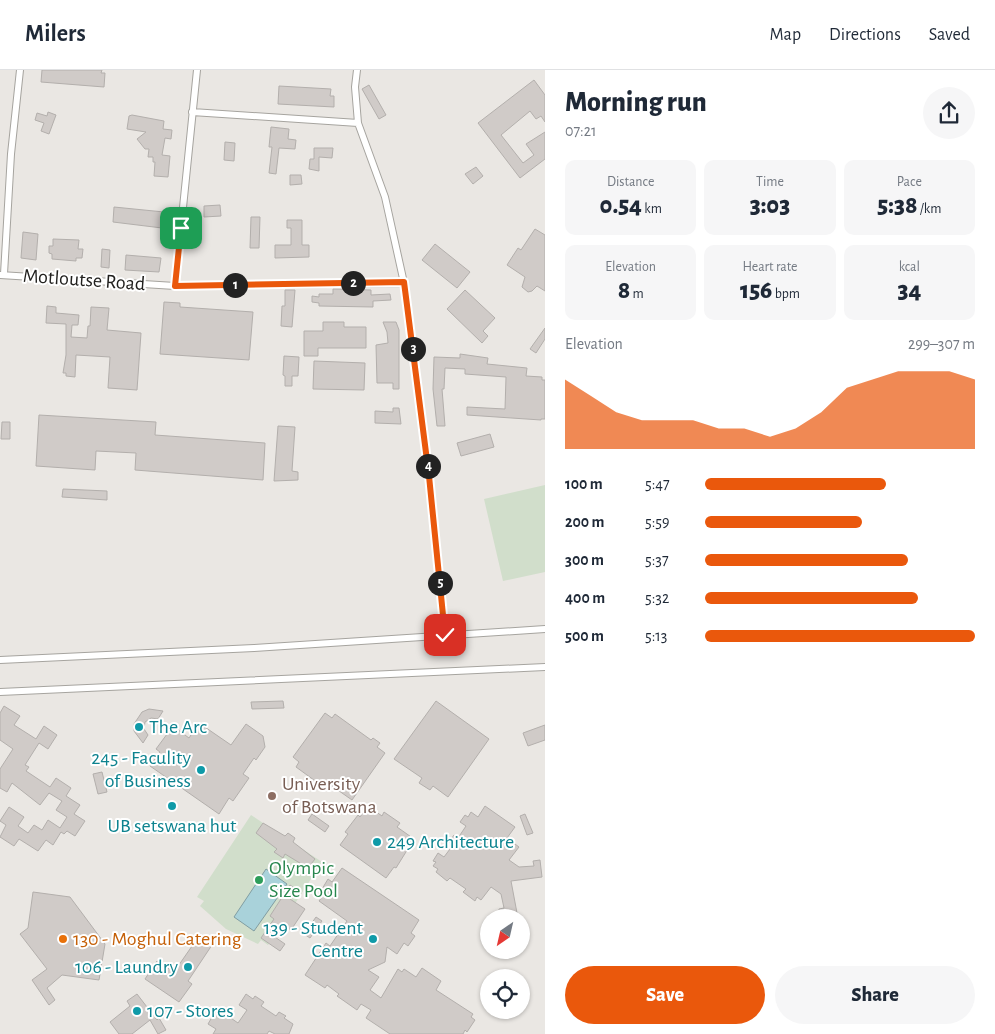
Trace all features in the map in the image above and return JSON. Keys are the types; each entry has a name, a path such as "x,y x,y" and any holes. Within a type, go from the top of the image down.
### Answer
{"street":[{"path":"2,274 11,154 20,70"},
{"path":"175,286 197,70"},
{"path":"357,70 355,87 358,123 385,197 404,282 429,476 445,635"},
{"path":"192,112 358,123"},
{"name":"Motloutse Road","path":"2,274 175,286 404,282"},
{"path":"0,660 254,648 545,629"},
{"path":"0,692 545,667"}],"green space":[{"path":"545,485 545,572 503,581 484,499"},
{"name":"Olympic Size Pool","path":"251,815 322,862 268,945 261,940 258,944 226,929 200,906 204,901 197,897"}],"water":[{"path":"266,869 287,884 254,931 234,917"}],"building":[{"path":"42,70 102,70 101,73 105,73 104,87 41,82"},
{"path":"534,80 545,95 545,122 541,116 536,119 530,111 501,135 523,163 534,155 526,144 545,132 545,159 520,178 478,123"},
{"path":"369,85 386,115 379,119 362,89"},
{"path":"279,86 331,89 330,96 334,96 334,107 278,104"},
{"path":"48,112 56,115 49,134 41,131 44,123 35,120 37,113 47,116"},
{"path":"129,116 164,121 163,129 172,130 171,139 165,138 162,155 170,156 168,177 154,176 155,162 153,162 153,157 148,157 149,149 145,149 137,139 146,132 127,129"},
{"path":"271,127 289,129 288,139 296,140 295,149 279,148 276,174 269,173 272,147 269,147"},
{"path":"225,142 235,143 234,161 224,160"},
{"path":"314,148 333,148 332,158 319,157 319,171 309,169 310,159 314,159"},
{"path":"476,167 483,176 473,184 465,174"},
{"path":"290,175 301,175 302,184 290,185"},
{"path":"220,205 221,216 204,217 204,206"},
{"path":"114,207 164,212 162,228 113,222"},
{"path":"251,217 260,217 259,248 250,248"},
{"path":"287,220 302,220 302,245 309,245 309,257 275,258 275,245 291,245 291,228 287,228"},
{"path":"535,229 545,235 545,291 537,286 528,292 522,287 525,277 507,265 518,248 521,250"},
{"path":"23,232 38,234 36,260 21,258"},
{"path":"53,239 79,240 78,249 83,249 82,258 76,258 76,261 52,259 52,254 49,253 49,246 53,246"},
{"path":"435,244 470,272 457,288 422,260"},
{"path":"102,249 110,250 109,268 101,267"},
{"path":"126,255 161,258 159,272 125,270"},
{"path":"333,289 371,290 371,295 390,294 391,300 373,301 373,307 319,306 319,303 312,302 312,296 319,297 319,294 333,294"},
{"path":"285,290 295,290 292,327 281,326 282,306 285,306"},
{"path":"465,290 495,318 483,331 488,336 482,343 447,309"},
{"path":"164,302 180,303 180,307 253,312 249,360 160,354"},
{"path":"47,306 56,307 56,313 79,315 78,325 72,325 71,337 87,338 91,307 109,308 107,330 141,333 137,390 108,388 110,357 76,355 75,377 66,376 66,373 63,373 66,355 66,324 46,323"},
{"path":"323,322 344,322 344,327 366,327 366,348 318,348 318,356 304,356 304,331 323,331"},
{"path":"383,322 396,322 399,330 399,389 393,389 393,383 377,383 376,345 388,343 387,332"},
{"path":"545,328 545,339 536,353 530,349"},
{"path":"460,354 488,358 487,364 527,368 526,376 542,377 542,380 545,380 545,419 467,415 467,407 505,409 506,377 465,374 465,369 445,368 444,389 442,389 445,426 437,426 433,389 434,357 460,358"},
{"path":"284,356 299,357 298,376 292,376 292,386 285,386 285,376 283,375"},
{"path":"314,361 365,363 364,390 313,389"},
{"path":"393,408 399,408 401,424 375,423 375,411 393,412"},
{"path":"39,415 156,422 155,435 265,443 263,480 135,470 136,453 96,451 95,470 36,466"},
{"path":"2,422 10,422 10,439 1,439"},
{"path":"278,426 295,427 292,471 298,472 298,480 274,481"},
{"path":"490,434 494,447 461,456 457,443"},
{"path":"63,489 107,491 107,500 62,497"},
{"path":"283,701 284,708 252,709 251,702"},
{"path":"436,701 489,739 448,797 433,786 430,790 419,783 422,778 394,759"},
{"path":"4,706 20,716 14,725 36,739 44,726 57,735 48,749 39,743 25,765 29,767 26,771 50,787 56,778 71,788 66,796 80,805 74,814 85,821 75,836 67,831 64,834 61,832 53,845 46,840 38,851 19,839 14,846 0,837 6,825 0,821 9,807 24,817 18,826 28,833 34,825 42,830 48,820 60,828 67,817 56,810 62,801 49,793 40,805 12,783 7,792 0,788 0,769 13,749 0,740 0,713"},
{"name":"The Arc","path":"149,709 163,711 158,719 151,718 145,722 144,729 148,735 143,743 134,731 134,724 142,712"},
{"path":"325,713 332,718 335,714 371,740 373,738 380,743 377,747 385,753 352,800 332,786 329,791 296,767 299,762 293,757"},
{"name":"245 - Faculity of Business","path":"199,723 231,745 246,724 263,736 265,747 256,760 254,758 243,774 249,778 233,801 229,798 219,814 150,766 160,752 156,749 173,726 189,738"},
{"path":"545,725 545,740 528,746 523,733"},
{"path":"102,772 107,792 98,794 93,774"},
{"name":"249 Architecture","path":"368,806 382,816 384,812 400,823 397,827 414,839 396,868 394,867 386,878 340,845 348,834 345,832 358,815 360,817"},
{"path":"485,806 515,827 507,838 519,847 509,860 519,867 534,866 533,861 540,860 542,877 511,881 516,909 499,909 504,908 501,894 491,887 481,900 477,897 475,901 463,892 466,889 450,878 447,881 436,872 438,869 433,866 436,862 433,861 438,853 444,857 453,845 449,842 454,835 458,838 466,826 460,822 465,815 468,817 471,812 478,817"},
{"path":"312,814 329,826 325,832 308,820"},
{"path":"525,814 533,833 527,835 520,816"},
{"path":"263,823 285,836 288,833 295,838 293,842 315,859 308,868 285,854 283,858 274,852 277,849 256,833"},
{"name":"139 - Student Centre","path":"342,868 419,920 411,933 415,936 408,946 404,943 397,954 387,947 385,962 368,970 379,977 370,990 381,998 398,969 402,972 404,969 416,977 422,968 441,981 436,990 473,1014 471,1017 475,1020 467,1032 465,1030 463,1034 390,1034 366,1018 371,1010 361,1004 357,1010 337,996 339,994 327,985 325,988 305,975 326,943 330,946 347,921 319,901 326,892 322,889 328,879 332,882"},
{"path":"290,885 296,889 290,899 305,909 291,930 280,923 272,935 285,944 280,951 261,938 274,919 270,916"},
{"name":"130 - Moghul Catering","path":"33,892 70,897 105,944 99,980 62,975 47,988 55,1000 49,1005 32,980 47,969 20,934 28,928"},
{"path":"316,917 322,921 310,938 304,934"},
{"name":"106 - Laundry","path":"199,936 212,945 188,981 192,984 179,1002 145,979 157,961 174,972"},
{"name":"107 - Stores","path":"137,994 157,1020 159,1018 166,1030 158,1034 150,1020 132,1034 119,1034 110,1022 130,1006 127,1001"},
{"path":"246,994 253,999 255,996 264,1002 261,1006 276,1016 279,1012 286,1016 284,1018 293,1024 289,1034 275,1034 269,1031 267,1034 213,1034 216,1029 208,1024 215,1012 223,1017 225,1014 238,1023 247,1010 239,1005"}],"place":[{"name":"The Arc","path":"139,727"},
{"name":"245 - Faculity of Business","path":"201,770"},
{"name":"University of Botswana","path":"272,796"},
{"name":"UB setswana hut","path":"172,806"},
{"name":"249 Architecture","path":"377,842"},
{"name":"Olympic Size Pool","path":"259,880"},
{"name":"130 - Moghul Catering","path":"63,939"},
{"name":"139 - Student Centre","path":"373,939"},
{"name":"106 - Laundry","path":"188,967"},
{"name":"107 - Stores","path":"137,1011"}],"route":[{"path":"181,228 175,286 404,282 429,476 445,635"}]}
